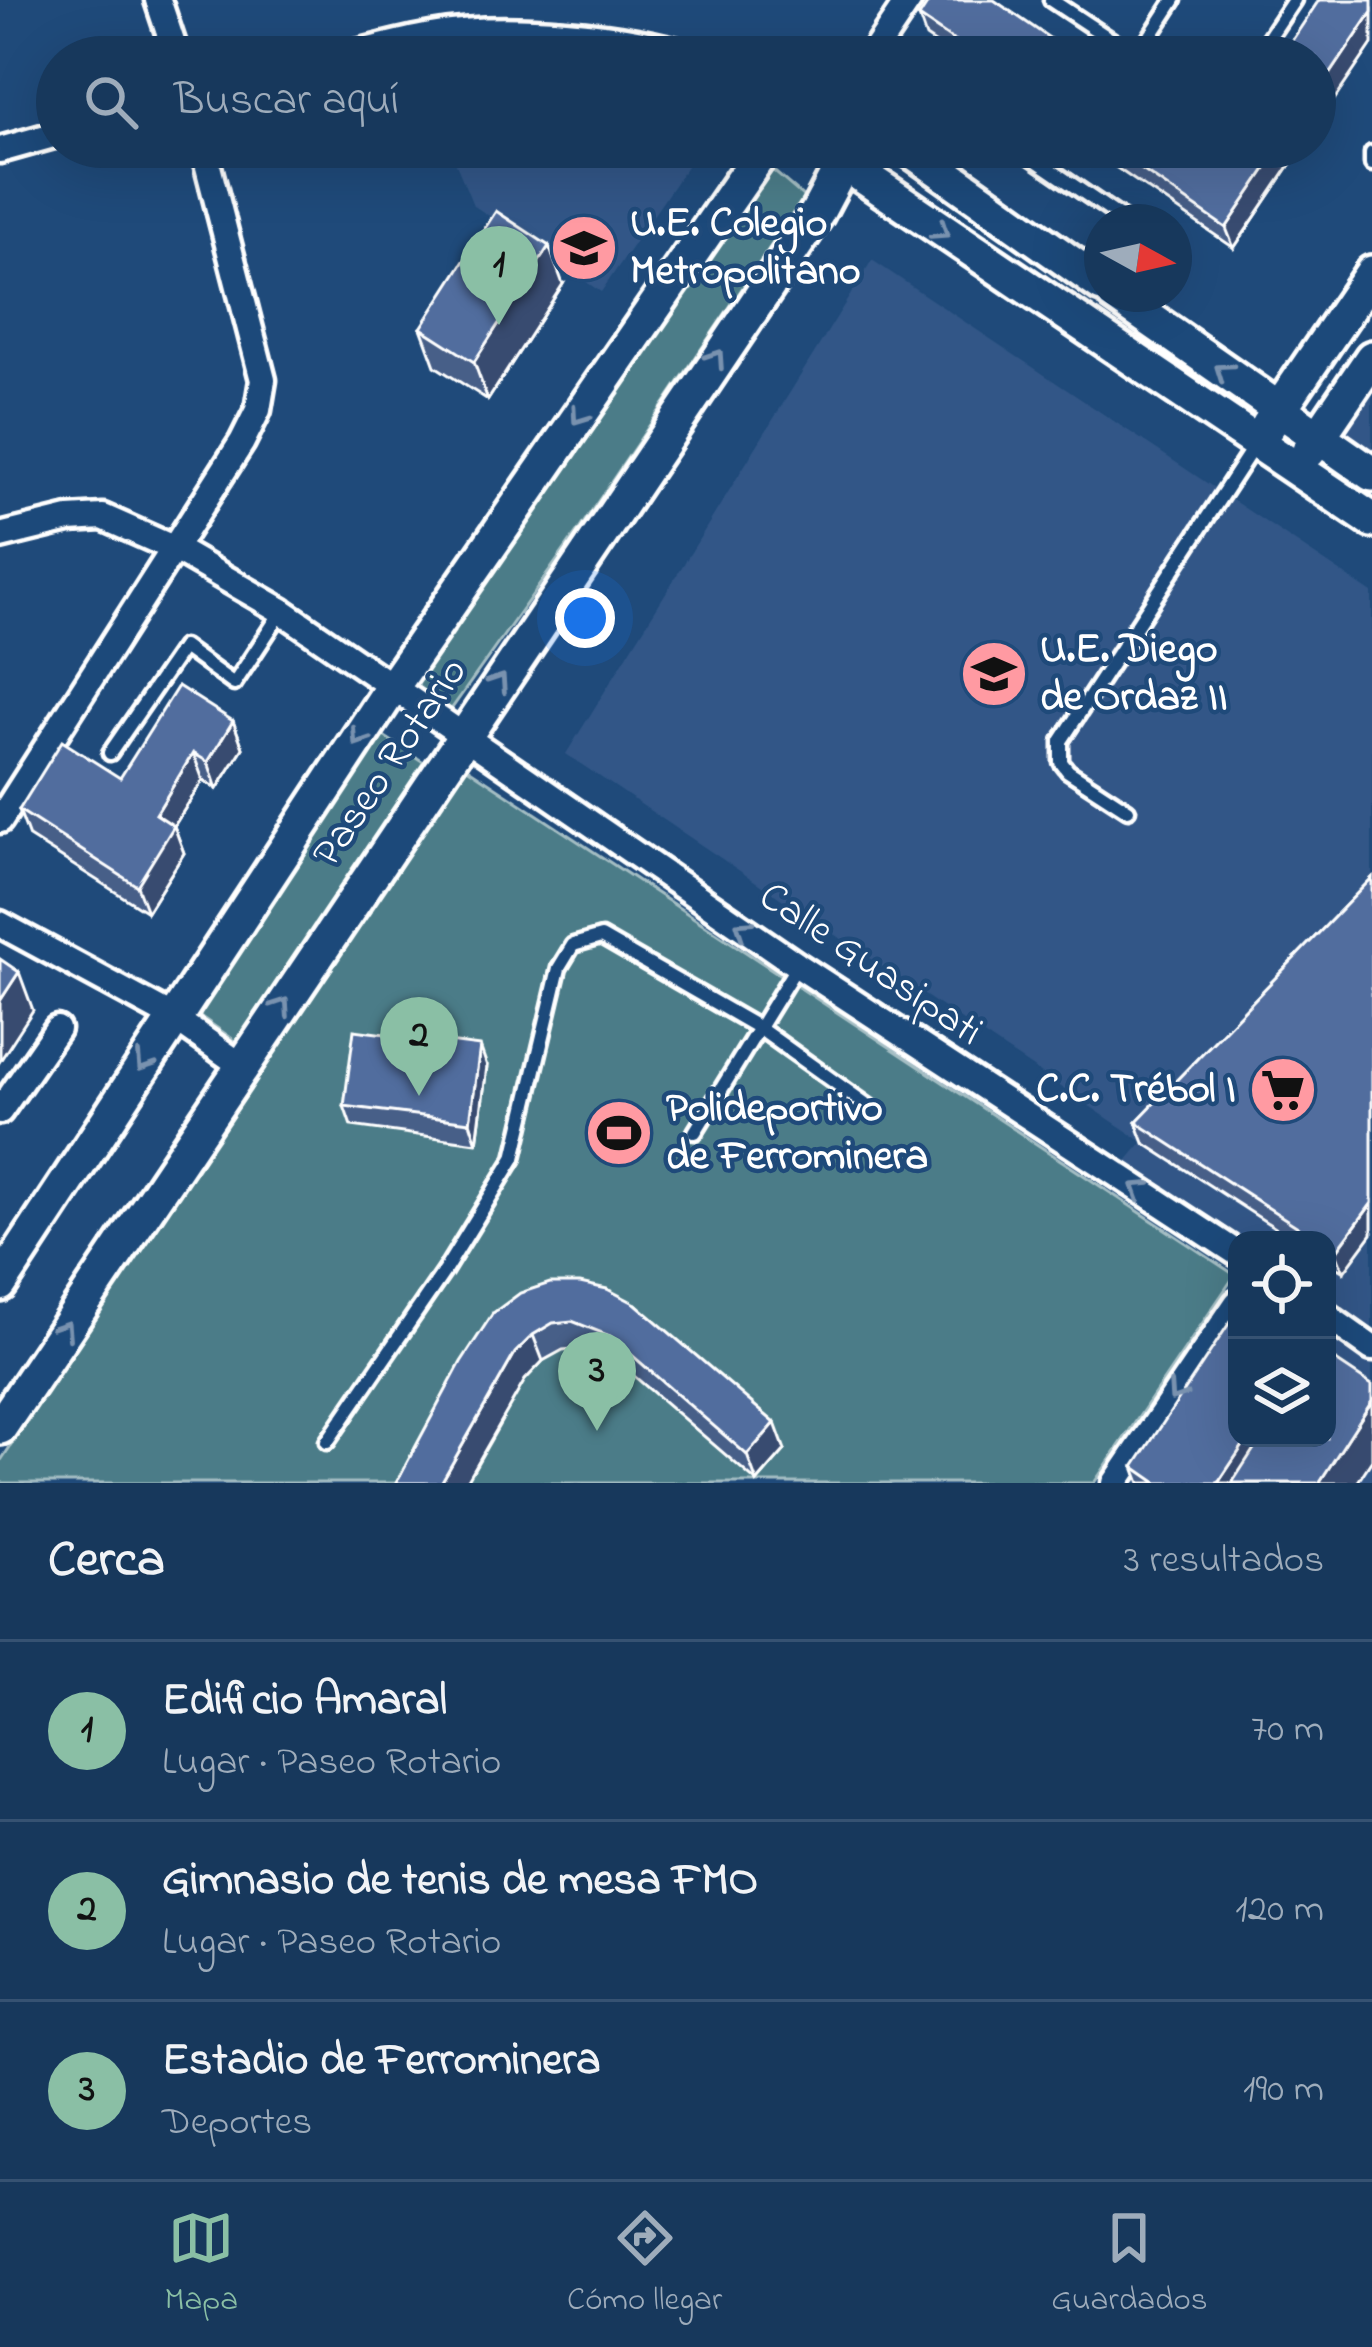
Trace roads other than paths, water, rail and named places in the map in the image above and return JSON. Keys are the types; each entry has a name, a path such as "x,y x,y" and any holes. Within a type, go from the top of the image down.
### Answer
{"street":[{"path":"158,0 169,36"},
{"path":"884,36 909,0"},
{"path":"431,36 558,31 591,36"},
{"path":"0,150 36,140"},
{"path":"0,820 176,549 258,410 263,380 207,168"},
{"name":"Paseo Rotario","path":"0,1284 393,686 751,168"},
{"name":"Paseo Rotario","path":"0,1427 817,213 834,168"},
{"path":"861,168 1372,520"},
{"path":"949,168 1084,271"},
{"path":"1256,443 1372,273"},
{"path":"1147,312 1372,474"},
{"path":"1297,469 1372,358"},
{"name":"Calle Guasipati","path":"0,536 103,517 176,549 282,611 797,965 1228,1247"},
{"path":"3,931 174,1018 242,1066"},
{"path":"0,1112 57,1029"},
{"path":"1115,1483 1228,1316"},
{"path":"1336,1322 1371,1344"}],"lane":[{"path":"1051,0 1105,36"},
{"path":"1150,36 1174,0"},
{"path":"1270,36 1294,0"},
{"path":"1372,153 1372,164"},
{"path":"1048,168 1100,204"},
{"path":"1128,810 1068,771 1060,754 1061,741 1256,443"},
{"path":"110,753 183,647 235,683 282,611"},
{"path":"327,1442 445,1270 514,1158 559,968 573,945 601,937 759,1028 878,1113"},
{"path":"695,1132 797,965"}],"place":[{"name":"U.E. Colegio Metropolitano","path":"584,248"},
{"name":"Edificio Amaral","path":"499,325"},
{"name":"U.E. Diego de Ordaz II","path":"994,674"},
{"name":"C.C. Trébol I","path":"1283,1090"},
{"name":"Gimnasio de tenis de mesa FMO","path":"419,1096"},
{"name":"Polideportivo de Ferrominera","path":"619,1133"},
{"name":"Estadio de Ferrominera","path":"597,1431"}]}
